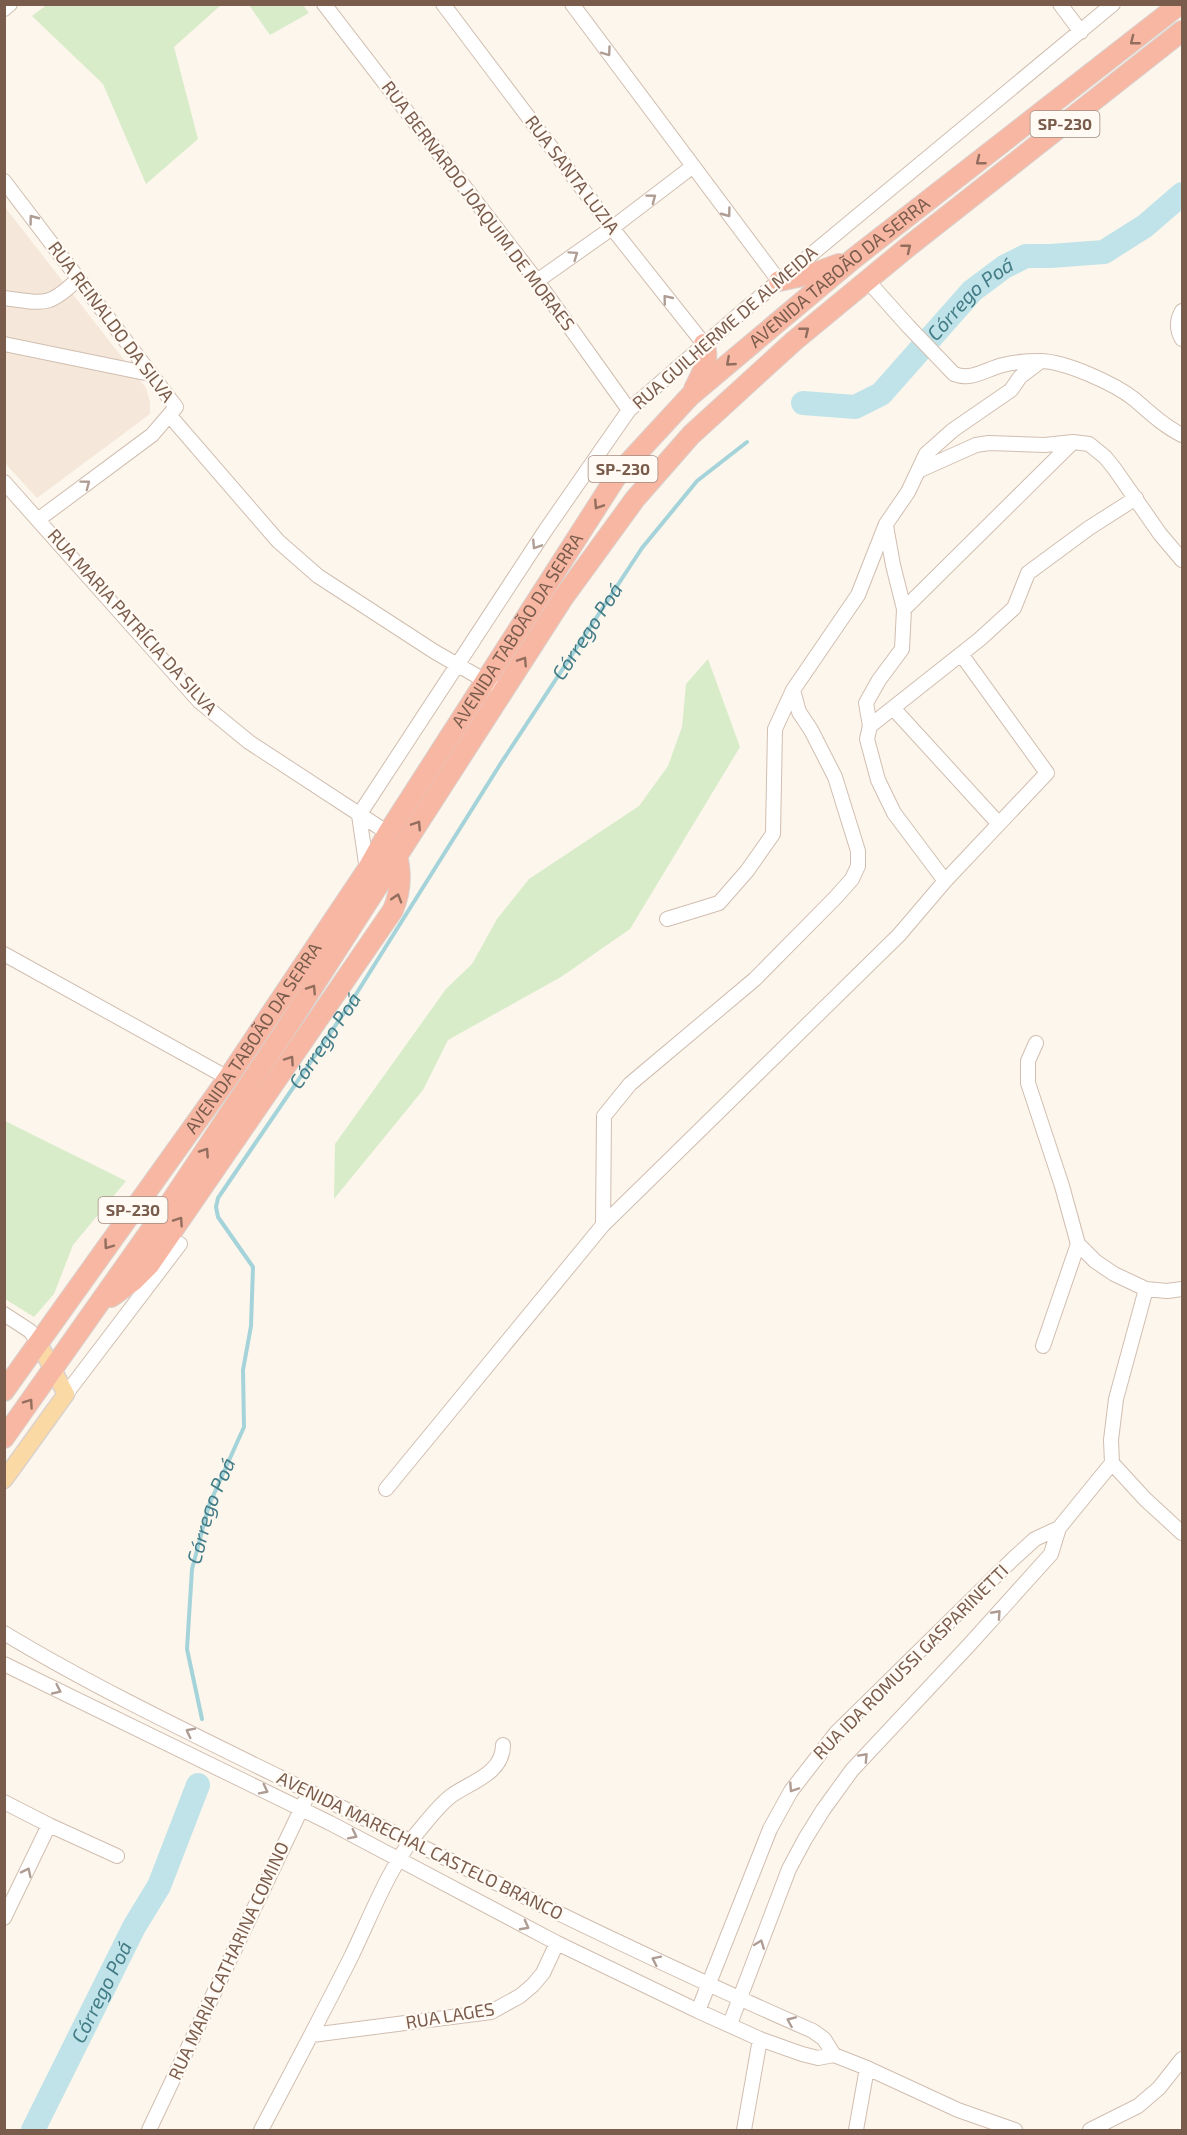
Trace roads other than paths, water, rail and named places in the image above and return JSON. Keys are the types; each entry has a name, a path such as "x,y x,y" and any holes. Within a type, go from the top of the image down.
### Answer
{"highway":[{"name":"AVENIDA TABOÃO DA SERRA","path":"4,1391 228,1078 367,870 388,833 618,474 690,396 853,259 1180,4"},
{"name":"AVENIDA TABOÃO DA SERRA","path":"4,1438 172,1200 284,1032 563,598 635,499 691,435 794,341 867,280 1182,31"},
{"path":"779,281 812,274 853,259"},
{"path":"690,396 707,360 704,344"},
{"path":"388,833 397,855"}],"main road":[{"path":"4,1480 66,1394 38,1342"}],"street":[{"path":"4,9 10,4"},
{"name":"RUA BERNARDO JOAQUIM DE MORAES","path":"324,4 537,281 628,410"},
{"name":"RUA SANTA LUZIA","path":"443,4 612,228 704,344"},
{"path":"572,4 779,281"},
{"path":"1060,4 1081,32"},
{"name":"RUA GUILHERME DE ALMEIDA","path":"359,815 457,664 628,410 779,281 1113,4"},
{"path":"537,281 692,167"},
{"name":"RUA REINALDO DA SILVA","path":"4,181 176,406 152,435 39,519"},
{"path":"4,298 50,302 61,296 78,279"},
{"path":"867,280 954,374 969,377 1004,365 1041,361 1077,370 1120,389 1167,428 1182,435"},
{"path":"1182,311 1178,321 1178,332 1182,339"},
{"path":"4,344 150,374"},
{"path":"667,919 718,903 747,871 773,834 775,729 793,690 858,595 886,524 908,492 926,454 953,430 1011,390 1020,377 1041,361"},
{"path":"170,416 278,541 318,576 503,691"},
{"path":"920,470 976,445 989,443 1046,445 1073,442 1089,444 1105,457 1160,534 1182,560"},
{"path":"904,609 1073,442"},
{"name":"RUA MARIA PATRÍCIA DA SILVA","path":"4,482 199,701 240,736 388,833"},
{"path":"870,726 961,654 1014,608 1028,573 1089,528 1136,498"},
{"path":"886,524 904,609 902,649 879,680 866,703 870,726 867,740 881,786 894,813 945,880"},
{"path":"386,1489 603,1225 899,935 945,880 1047,773 961,654"},
{"path":"603,1225 604,1116 630,1084 755,979 836,897 852,879 858,866 858,851 835,777 799,712 793,690"},
{"path":"893,708 999,824"},
{"path":"359,815 367,870"},
{"path":"4,954 228,1078"},
{"path":"1036,1043 1028,1061 1028,1083 1062,1186 1078,1244 1095,1261 1114,1274 1146,1289 1167,1291 1182,1289"},
{"path":"66,1394 180,1244"},
{"path":"1042,1346 1078,1244"},
{"path":"1146,1289 1116,1399 1111,1440 1112,1463 1145,1499 1182,1533"},
{"path":"4,1314 25,1327 38,1342"},
{"name":"RUA IDA ROMUSSI GASPARINETTI","path":"730,2024 789,1869 804,1839 852,1770 1051,1554 1059,1528 1112,1463"},
{"name":"RUA IDA ROMUSSI GASPARINETTI","path":"698,2011 770,1828 790,1791 836,1733 1013,1559 1035,1539 1059,1528"},
{"name":"AVENIDA MARECHAL CASTELO BRANCO","path":"4,1633 47,1659 237,1756 709,1985 813,2031 824,2039 834,2055"},
{"path":"36,1680 47,1659"},
{"name":"AVENIDA MARECHAL CASTELO BRANCO","path":"4,1664 228,1772 399,1858 557,1943 698,2011 760,2039 818,2058 834,2055 958,2110 1015,2130"},
{"path":"135,1726 143,1708"},
{"path":"261,2130 312,2036 399,1858 436,1810 451,1796 490,1772 503,1755 503,1745"},
{"path":"228,1772 237,1756"},
{"name":"RUA MARIA CATHARINA COMINO","path":"148,2130 310,1791"},
{"path":"4,1802 117,1856"},
{"path":"4,1918 49,1825"},
{"name":"RUA LAGES","path":"312,2036 491,2012 520,1996 532,1985 551,1959 557,1943"},
{"path":"744,2130 760,2039"},
{"path":"1090,2130 1138,2106 1159,2088 1182,2059"},
{"path":"856,2130 867,2068"}],"waterway":[{"name":"Córrego Poá","path":"803,403 855,407 881,394 972,291 1004,267 1026,256 1104,252 1145,226 1182,194"},
{"name":"Córrego Poá","path":"202,1719 187,1649 192,1569 209,1505 244,1427 243,1370 251,1326 253,1267 218,1217 216,1207 218,1198 348,1007 501,763 642,548 697,481 747,442"},
{"name":"Córrego Poá","path":"33,2130 134,1927 159,1886 198,1785"}]}
